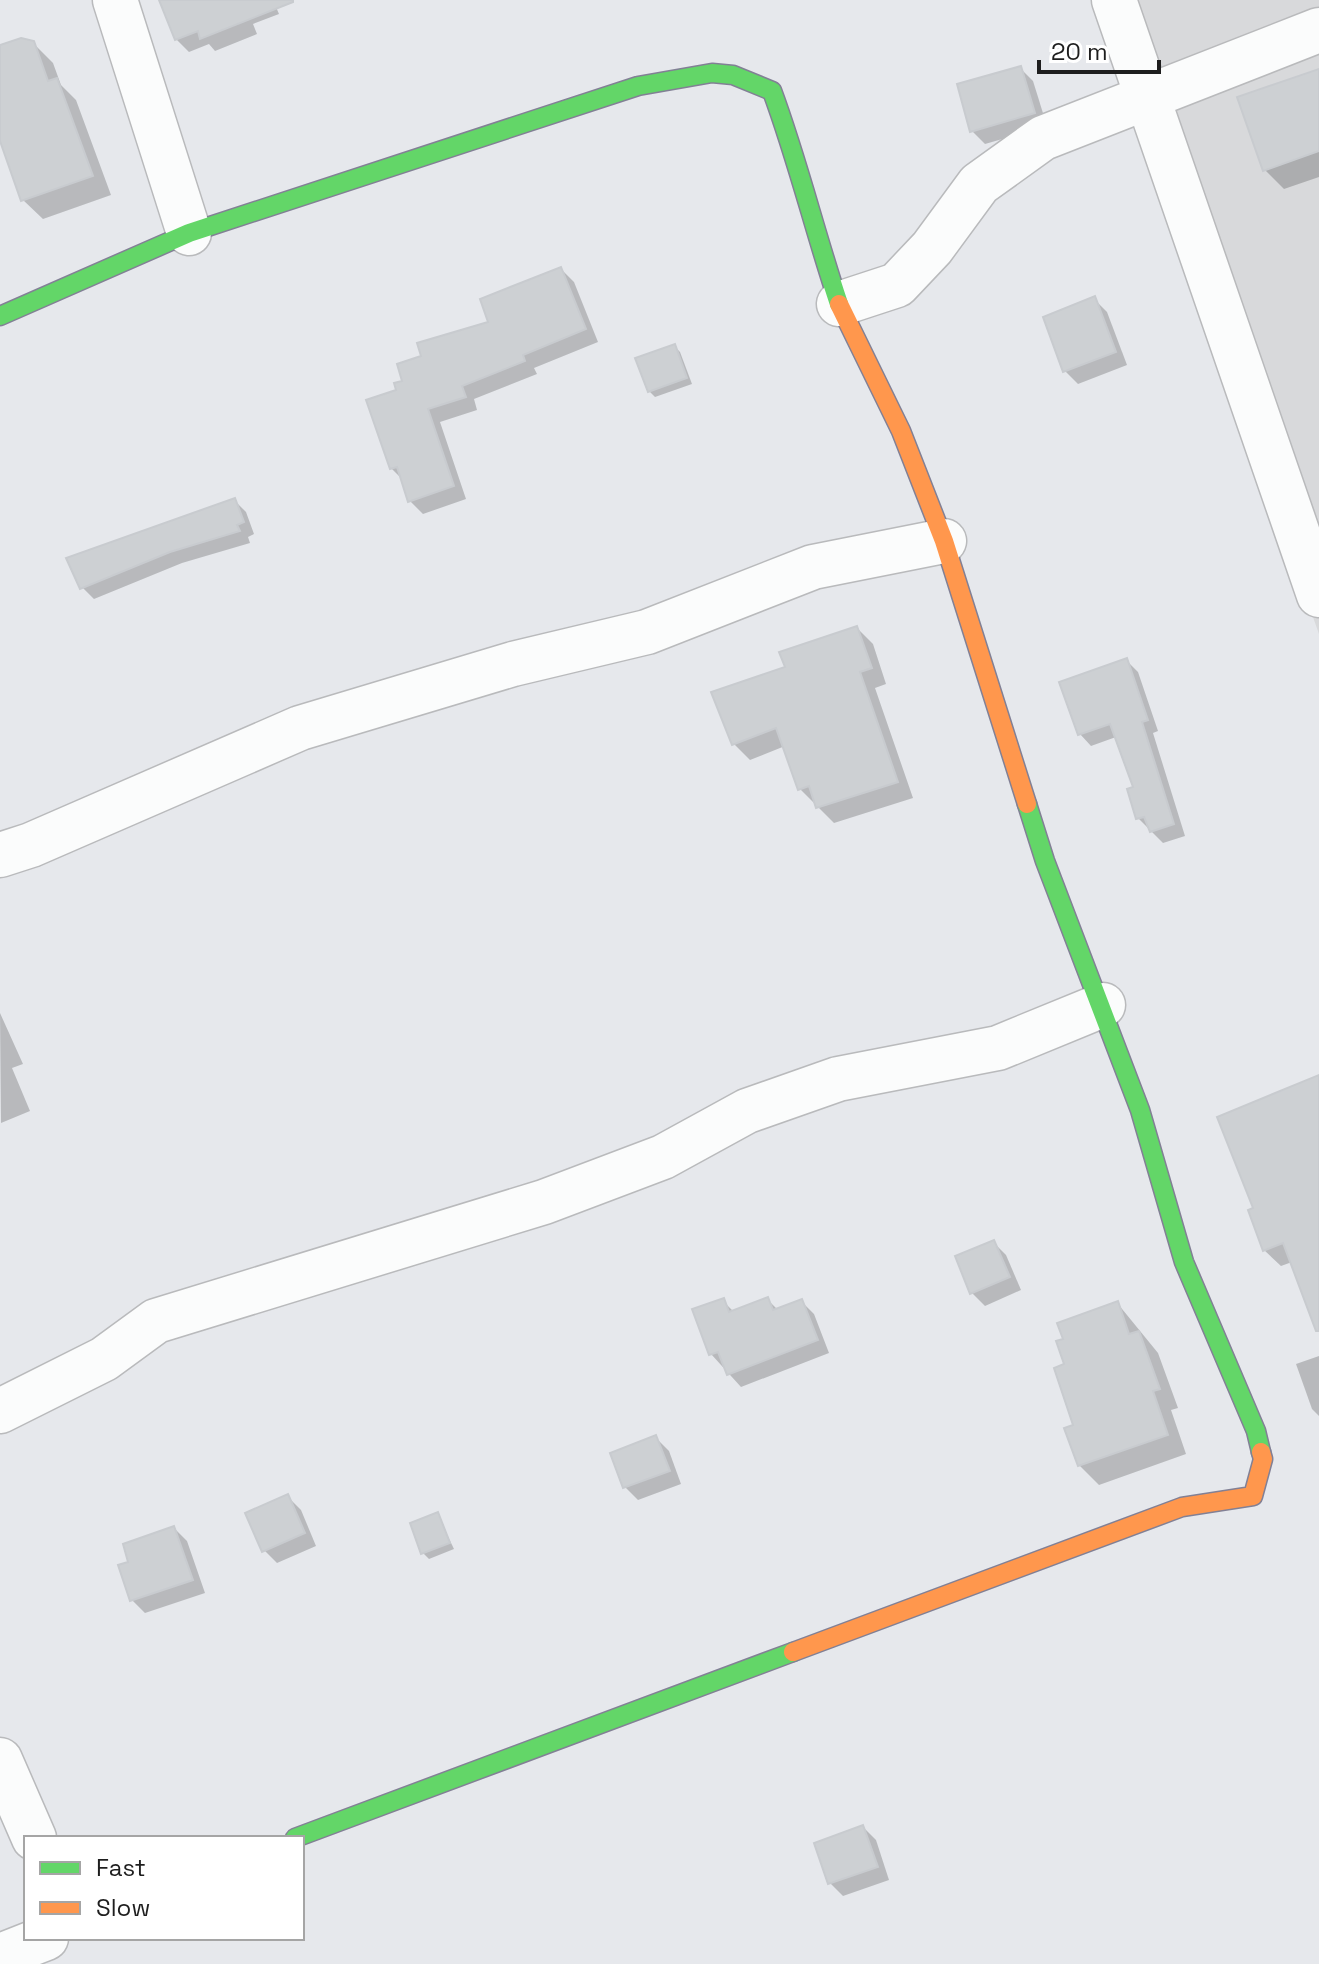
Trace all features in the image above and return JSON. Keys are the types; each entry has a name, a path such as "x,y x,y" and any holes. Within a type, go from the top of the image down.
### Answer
{"street":[{"path":"115,0 189,233"},
{"path":"1114,0 1319,595"},
{"path":"839,304 897,285 932,248 979,184 1043,138 1319,30"},
{"path":"0,316 189,233 638,86 712,73 733,75 772,91 799,163 806,202 839,304 901,431 944,541 1045,861 1103,1005 1140,1110 1184,1262 1256,1431 1263,1459 1253,1496 1182,1507 300,1836"},
{"path":"0,855 31,845 300,728 513,664 647,632 813,567 944,541"},
{"path":"0,1411 104,1359 156,1321 544,1202 663,1157 747,1111 838,1079 998,1048 1103,1005"},
{"path":"0,1760 33,1836"},
{"path":"0,1956 41,1940"}],"shaded area":[{"path":"1095,0 1319,0 1319,634"}],"building":[{"path":"159,0 293,2 200,39 198,31 175,40"},
{"path":"21,38 34,41 48,81 57,78 93,176 21,201 0,141 0,45"},
{"path":"1021,66 1035,113 970,132 957,84"},
{"path":"1319,69 1319,151 1263,171 1237,97"},
{"path":"561,267 586,329 523,355 525,361 462,386 466,397 428,409 454,486 408,502 397,467 390,469 366,400 396,390 394,383 402,381 397,364 421,356 417,343 488,322 480,299"},
{"path":"1095,296 1116,352 1063,372 1043,317"},
{"path":"675,344 687,378 648,392 635,358"},
{"path":"235,498 244,522 237,525 240,531 170,552 80,589 66,558"},
{"path":"857,626 872,668 860,672 898,782 816,808 809,786 798,790 776,728 732,745 711,692 785,667 779,652"},
{"path":"1127,658 1148,720 1142,722 1174,824 1150,832 1144,817 1136,819 1127,789 1133,787 1110,724 1078,735 1059,682"},
{"path":"1319,1075 1319,1331 1316,1331 1283,1243 1263,1251 1248,1210 1253,1208 1217,1117"},
{"path":"994,1240 1010,1277 970,1294 955,1256"},
{"path":"768,1297 773,1310 802,1299 818,1340 727,1375 718,1352 709,1355 692,1309 724,1298 729,1312"},
{"path":"1118,1301 1129,1334 1139,1331 1160,1389 1153,1391 1168,1435 1078,1466 1064,1428 1073,1425 1054,1368 1064,1364 1056,1341 1063,1339 1057,1323"},
{"path":"656,1435 670,1471 623,1488 610,1453"},
{"path":"288,1494 305,1533 262,1552 245,1513"},
{"path":"438,1512 450,1543 421,1554 410,1523"},
{"path":"174,1526 193,1580 130,1601 118,1565 128,1562 123,1544"},
{"path":"863,1825 878,1867 828,1884 814,1843"}],"traffic: fast":[{"path":"0,316 189,233 638,86 712,73 733,75 772,91 839,304"},
{"path":"1027,804 1045,861 1140,1110 1184,1262 1256,1431 1261,1452"},
{"path":"300,1836 793,1652"}],"traffic: slow":[{"path":"839,304 901,431 944,541 1027,804"},
{"path":"793,1652 1182,1507 1253,1496 1263,1459 1261,1452"}]}
